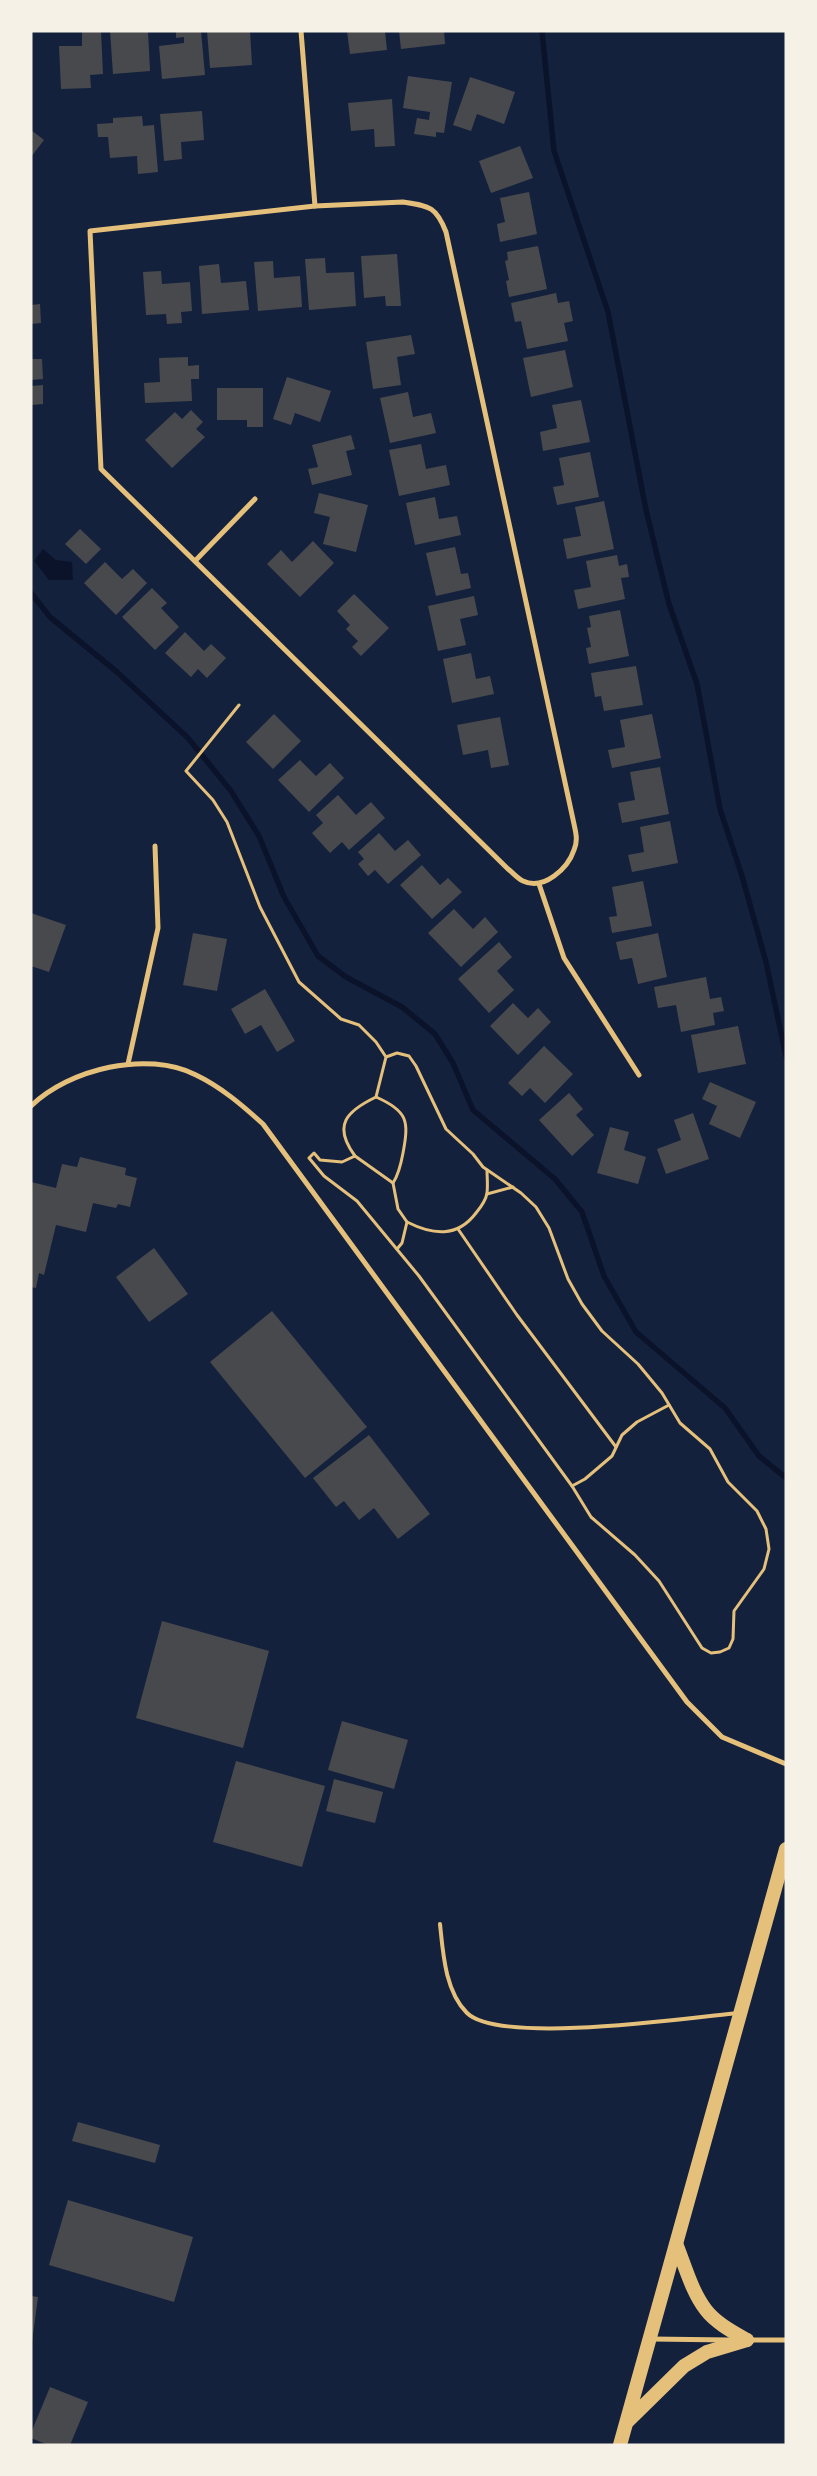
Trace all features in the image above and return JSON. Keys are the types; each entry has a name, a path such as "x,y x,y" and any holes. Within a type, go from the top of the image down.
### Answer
{"highway":[{"path":"620,2445 651,2339 739,2012 786,1849"},
{"path":"676,2246 696,2293 706,2311 726,2328 747,2340"},
{"path":"626,2423 684,2366 707,2352 747,2340"}],"street":[{"path":"302,31 315,206"},
{"path":"403,202 426,205 439,214 446,232 577,839 574,851 559,873 539,884 524,882 508,870 101,469 90,231 315,206 403,202"},
{"path":"194,561 255,499"},
{"path":"128,1064 158,928 155,846"},
{"path":"539,884 564,958 639,1075"},
{"path":"31,1106 79,1075 128,1064 162,1065 194,1074 231,1095 264,1124 687,1702 722,1737 786,1764"},
{"path":"651,2339 786,2340"}],"lane":[{"path":"440,1924 444,1963 454,1992 468,2014 491,2024 560,2030 739,2012"}],"path":[{"path":"240,705 186,771 212,800 227,822 260,906 299,982 341,1019 359,1025 376,1042 386,1057 376,1097 354,1108 346,1119 344,1132 347,1145 355,1156 393,1183 398,1209 407,1222 435,1232 458,1230 471,1220 482,1205 487,1194 487,1170"},
{"path":"355,1156 342,1162 320,1160 314,1153 309,1158 324,1176 357,1200 419,1276 572,1486 591,1517 635,1555 659,1581 702,1648 711,1653 720,1652 728,1648 733,1638 734,1611 764,1569 770,1549 766,1530 757,1511 728,1482 710,1449 680,1424 669,1405 638,1364 602,1331 582,1304 568,1279 549,1228 536,1207 513,1187 487,1170 446,1130 416,1066 409,1056 397,1053 386,1057"},
{"path":"376,1097 399,1110 406,1121 398,1176 393,1183"},
{"path":"487,1194 513,1187"},
{"path":"397,1249 402,1243 407,1222"},
{"path":"458,1230 517,1315 616,1447"},
{"path":"572,1486 585,1479 612,1456 622,1435 637,1422 669,1405"}],"water":[{"path":"43,549 56,560 72,562 73,580 49,580 34,561"}],"building":[{"path":"82,31 101,31 103,74 90,75 91,88 61,89 59,46 82,46"},
{"path":"110,31 148,31 150,71 113,74"},
{"path":"176,31 201,31 205,75 162,79 159,46 184,43 184,37 176,38"},
{"path":"207,31 250,31 252,65 210,68"},
{"path":"347,31 385,31 387,50 350,54"},
{"path":"399,31 444,31 445,44 401,49"},
{"path":"408,76 452,82 444,133 436,132 436,137 414,134 417,118 429,120 430,112 403,108"},
{"path":"470,77 515,92 504,124 477,114 471,131 453,125"},
{"path":"392,99 395,146 375,147 374,129 351,131 348,103"},
{"path":"202,111 204,140 181,142 182,159 164,161 160,114"},
{"path":"142,116 143,126 154,125 158,172 138,174 137,156 110,158 108,137 98,137 97,124 113,123 113,118"},
{"path":"31,130 44,140 31,157"},
{"path":"520,146 533,178 491,193 479,161"},
{"path":"529,192 537,234 500,242 497,224 505,222 500,198"},
{"path":"538,246 547,289 509,297 506,281 509,280 505,261 508,260 507,252"},
{"path":"397,254 401,306 386,306 385,296 364,298 361,256"},
{"path":"325,258 326,273 354,272 356,306 309,310 305,259"},
{"path":"273,261 274,278 300,276 302,307 258,311 254,262"},
{"path":"219,264 221,283 246,281 249,310 202,314 199,266"},
{"path":"161,271 162,284 190,282 192,311 181,312 182,323 167,324 166,314 146,315 143,272"},
{"path":"556,293 558,303 569,301 573,321 564,323 568,341 527,349 521,321 515,322 511,303"},
{"path":"40,304 41,323 31,324 31,305"},
{"path":"411,335 415,354 397,357 401,385 373,389 366,342"},
{"path":"565,350 573,387 531,397 523,358"},
{"path":"188,357 188,366 199,365 199,379 191,379 192,401 145,403 144,383 160,382 159,358"},
{"path":"31,359 42,359 43,379 31,380"},
{"path":"287,377 331,391 320,422 295,413 291,425 273,419"},
{"path":"43,385 43,404 31,405 31,386"},
{"path":"217,388 263,388 263,427 247,427 247,420 217,420"},
{"path":"408,392 413,417 431,413 436,433 390,443 380,398"},
{"path":"581,400 590,442 543,451 540,432 557,428 552,405"},
{"path":"191,410 203,422 196,429 205,437 172,468 145,440 175,412 182,419"},
{"path":"351,435 355,449 346,451 352,475 312,485 308,469 318,467 312,445"},
{"path":"421,444 426,469 446,465 450,485 399,496 389,450"},
{"path":"590,452 599,497 557,505 553,487 564,485 559,458"},
{"path":"319,493 368,505 356,552 323,544 330,517 314,513"},
{"path":"435,497 439,519 457,516 461,535 415,545 406,503"},
{"path":"604,501 614,549 567,559 563,539 581,536 575,507"},
{"path":"80,529 101,549 86,564 65,544"},
{"path":"313,541 334,563 300,597 267,564 281,550 292,562"},
{"path":"455,547 461,574 468,573 471,588 436,596 426,553"},
{"path":"617,555 619,566 627,564 629,577 621,578 625,599 578,609 574,590 591,587 586,561"},
{"path":"105,562 122,579 133,569 147,583 116,615 84,583"},
{"path":"152,588 167,603 161,608 179,627 155,650 122,617"},
{"path":"354,594 389,628 361,656 352,647 358,641 346,629 350,625 337,611"},
{"path":"474,596 478,615 460,619 466,645 438,651 428,606"},
{"path":"620,610 629,656 589,664 586,648 591,647 587,628 591,627 589,616"},
{"path":"185,632 204,651 211,644 226,658 207,678 198,669 191,677 165,653"},
{"path":"471,653 476,679 490,676 494,694 452,703 443,659"},
{"path":"636,666 643,705 604,711 601,696 595,697 591,673"},
{"path":"274,714 301,741 273,769 246,742"},
{"path":"652,714 661,758 612,768 608,750 625,747 620,720"},
{"path":"500,717 509,765 491,768 488,750 463,755 457,725"},
{"path":"300,760 316,776 330,763 344,778 309,812 278,780"},
{"path":"660,767 669,814 622,823 618,803 635,800 630,772"},
{"path":"338,795 356,815 371,802 385,818 349,850 342,842 330,853 312,833 323,823 316,815"},
{"path":"670,821 678,863 632,872 628,855 644,852 640,827"},
{"path":"379,833 395,851 408,840 421,855 388,884 375,870 368,876 358,864 364,859 358,852"},
{"path":"422,865 440,885 448,878 462,892 432,919 400,885"},
{"path":"643,881 652,926 612,933 609,917 617,916 612,887"},
{"path":"454,909 473,929 485,917 498,932 461,967 428,933"},
{"path":"31,913 66,925 49,972 31,966"},
{"path":"193,933 227,939 217,991 183,985"},
{"path":"658,933 667,977 638,984 632,958 620,960 616,942"},
{"path":"499,942 512,957 497,971 514,990 489,1013 458,979"},
{"path":"706,977 710,999 721,997 724,1011 713,1013 715,1025 681,1032 676,1005 658,1008 654,987"},
{"path":"265,989 295,1041 277,1052 261,1025 245,1034 231,1009"},
{"path":"513,1003 528,1018 538,1008 551,1022 518,1055 490,1026"},
{"path":"738,1026 746,1064 698,1073 691,1035"},
{"path":"544,1046 573,1074 545,1103 530,1088 522,1096 508,1083"},
{"path":"710,1082 756,1102 740,1138 709,1124 717,1106 702,1099"},
{"path":"569,1093 583,1109 576,1115 594,1135 572,1156 539,1120"},
{"path":"693,1113 709,1159 666,1174 657,1149 681,1140 674,1120"},
{"path":"610,1127 629,1132 624,1150 646,1157 638,1184 597,1173"},
{"path":"80,1157 126,1168 125,1175 137,1178 130,1207 118,1204 116,1208 93,1203 86,1232 56,1225 44,1275 39,1273 36,1288 31,1287 31,1182 56,1188 62,1164 77,1167"},
{"path":"154,1248 188,1294 149,1322 116,1277"},
{"path":"272,1311 367,1427 305,1478 210,1362"},
{"path":"369,1435 430,1514 398,1539 374,1508 359,1520 344,1501 336,1507 313,1478"},
{"path":"162,1621 269,1651 243,1748 136,1718"},
{"path":"342,1721 408,1740 394,1789 328,1770"},
{"path":"236,1761 325,1786 302,1867 213,1842"},
{"path":"334,1779 383,1792 375,1823 326,1811"},
{"path":"78,2122 160,2145 155,2163 72,2141"},
{"path":"68,2200 193,2237 174,2302 49,2265"},
{"path":"31,2296 38,2297 32,2342 31,2342"},
{"path":"50,2387 88,2402 70,2445 48,2445 31,2438 31,2433"}],"waterway":[{"path":"542,31 554,151 608,312 646,510 669,604 697,684 720,809 742,876 766,962 786,1056"},
{"path":"31,593 50,617 117,672 188,738 231,791 259,836 284,897 318,956 346,977 402,1007 435,1034 453,1063 473,1110 555,1179 582,1212 604,1276 636,1332 725,1408 759,1456 786,1478"}]}
